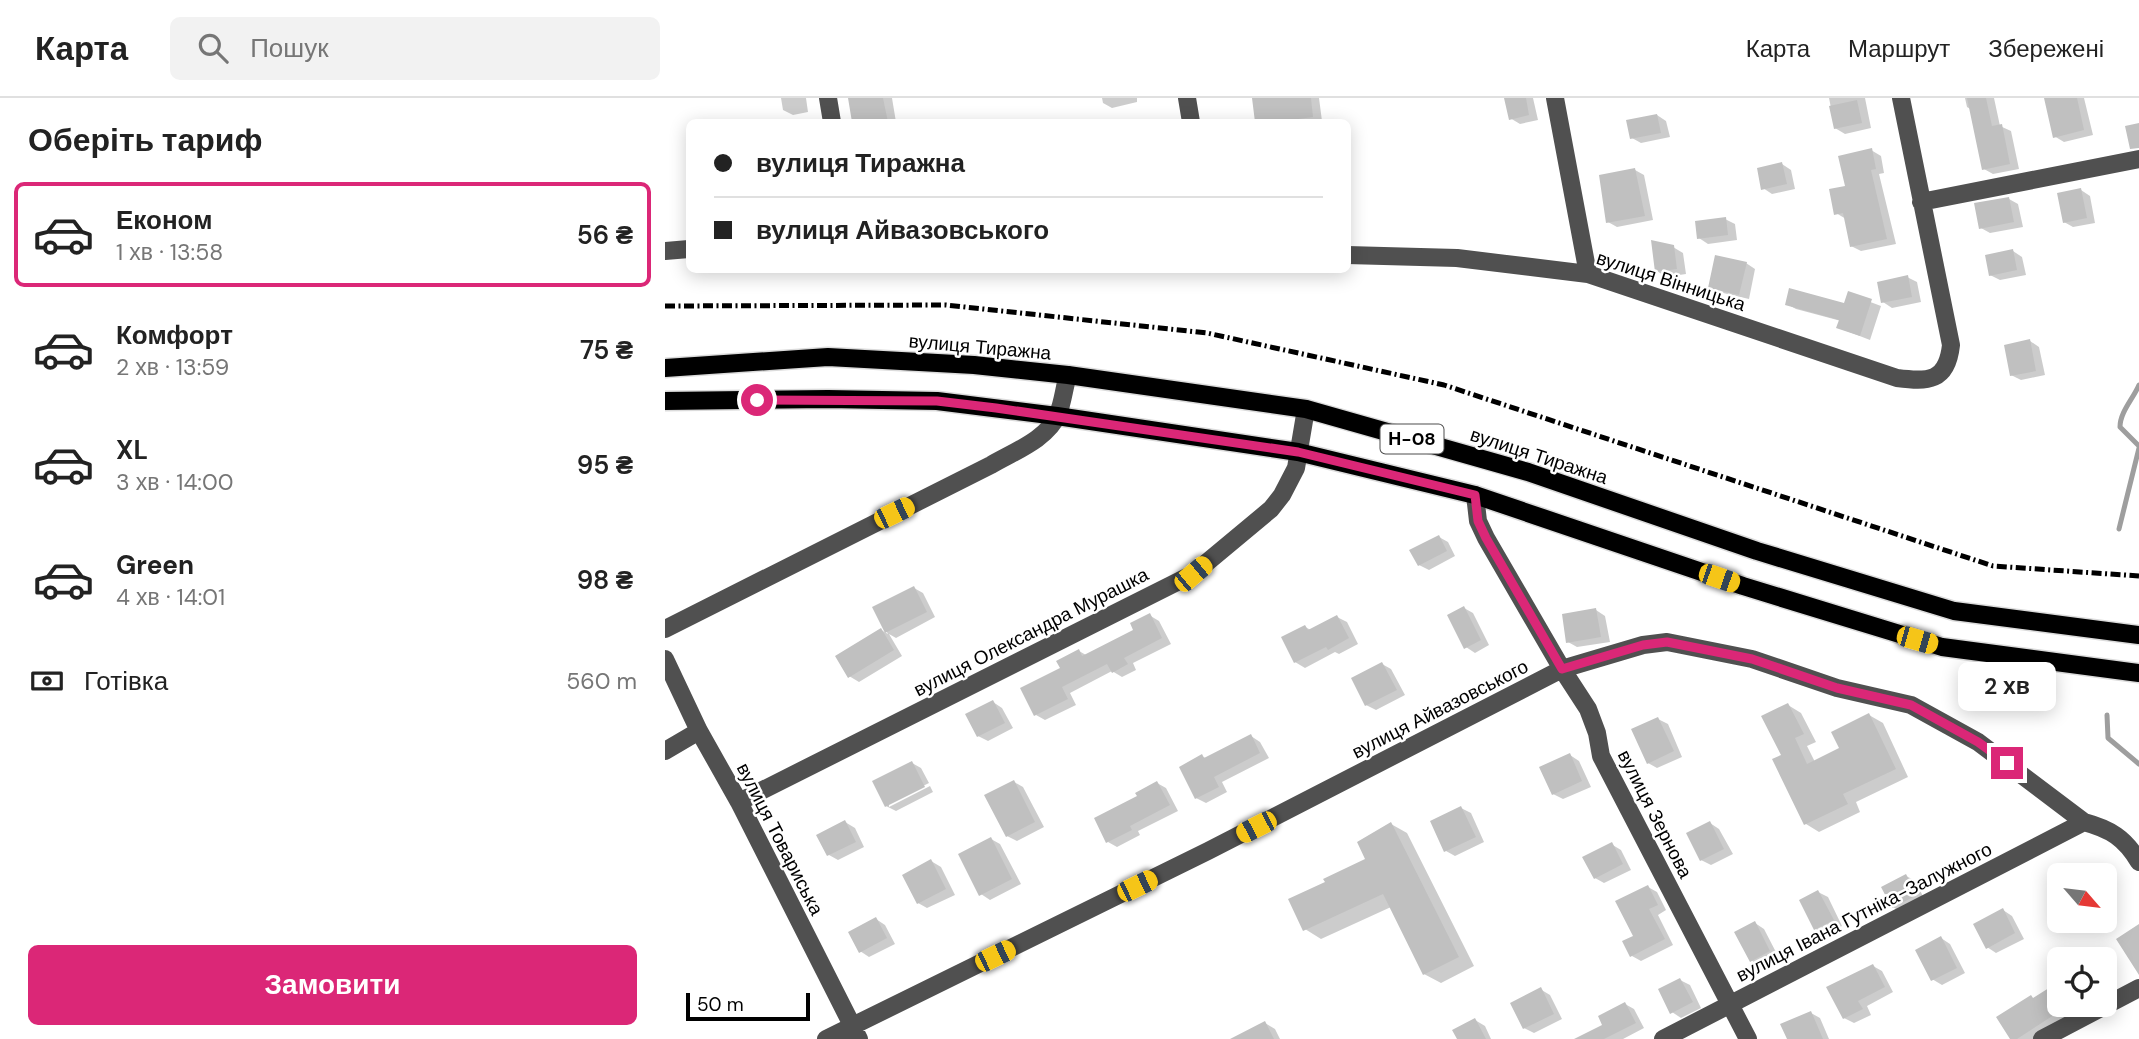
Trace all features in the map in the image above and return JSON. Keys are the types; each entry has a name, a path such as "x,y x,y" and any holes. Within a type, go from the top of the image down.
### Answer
{"main road":[{"name":"вулиця Тиражна","path":"665,368 828,357 974,365 1067,375 1305,409 1528,472 1756,551 1954,611 2139,635"},
{"name":"Н-08","path":"665,401 937,401 1298,452 1475,495 1743,586 1943,647 2139,673"}],"street":[{"path":"828,98 832,119"},
{"path":"1187,98 1190,119"},
{"path":"1555,98 1588,274"},
{"path":"1901,98 1921,202 2139,159"},
{"name":"вулиця Вінницька","path":"1351,254 1457,258 1588,274 1897,378 1921,381 1934,379 1949,360 1951,345 1921,202"},
{"path":"665,251 686,249"},
{"path":"665,629 1034,441 1048,429 1057,416 1067,375"},
{"name":"вулиця Олександра Мурашка","path":"739,802 1193,574 1271,509 1289,483 1296,468 1305,409"},
{"name":"вулиця Зернова","path":"1475,495 1478,521 1486,538 1588,709 1597,733 1601,756 1748,1039"},
{"name":"вулиця Айвазовського","path":"826,1039 856,1032 1562,669 1643,645 1667,642 1752,659 1827,685 1911,705 1978,742 2084,822 2118,835 2130,847 2139,862"},
{"name":"вулиця Товариська","path":"665,659 699,731 739,802 856,1032"},
{"path":"665,751 699,731"},
{"name":"вулиця Івана Гутніка-Залужного","path":"1663,1039 2084,822"},
{"path":"2042,1039 2139,988"}],"building":[{"path":"848,98 883,98 887,119 852,119"},
{"path":"1252,98 1311,98 1313,117 1255,119"},
{"path":"1504,98 1526,98 1529,115 1509,120"},
{"path":"1967,98 1986,98 1992,126 2002,124 2010,164 1982,170"},
{"path":"2044,98 2077,98 2084,130 2053,138"},
{"path":"1857,100 1862,123 1834,129 1829,106"},
{"path":"1657,114 1661,133 1630,139 1626,120"},
{"path":"2139,123 2139,148 2130,149 2125,126"},
{"path":"1872,148 1876,169 1871,170 1887,239 1850,247 1843,213 1834,215 1829,189 1845,186 1838,156"},
{"path":"1782,162 1787,184 1761,190 1757,168"},
{"path":"1635,168 1645,216 1606,223 1599,175"},
{"path":"2081,188 2087,218 2063,223 2057,193"},
{"path":"2009,197 2014,222 1979,229 1974,203"},
{"path":"1726,217 1728,235 1697,239 1695,221"},
{"path":"1651,240 1674,245 1677,269 1655,272"},
{"path":"2013,249 2017,270 1989,276 1985,255"},
{"path":"1715,255 1747,262 1739,295 1708,288"},
{"path":"1908,275 1912,297 1881,303 1877,282"},
{"path":"1789,288 1844,303 1848,291 1872,299 1860,336 1836,328 1839,320 1785,305"},
{"path":"2030,339 2036,371 2010,376 2004,345"},
{"path":"1439,535 1447,551 1418,566 1409,550"},
{"path":"914,586 927,612 885,633 872,607"},
{"path":"1464,606 1481,640 1464,649 1447,615"},
{"path":"1596,608 1601,637 1566,643 1562,614"},
{"path":"1150,613 1162,638 1124,658 1128,664 1112,673 1107,664 1062,687 1068,699 1034,716 1020,688 1060,668 1056,661 1079,649 1082,656 1133,630 1130,623"},
{"path":"1337,615 1349,638 1328,650 1326,647 1294,663 1281,637 1305,625 1308,630"},
{"path":"881,628 894,650 848,678 835,656"},
{"path":"1382,662 1397,690 1365,706 1351,678"},
{"path":"993,700 1005,723 977,737 965,714"},
{"path":"1788,703 1804,734 1795,738 1807,764 1839,748 1831,732 1869,713 1896,769 1843,794 1848,804 1804,825 1772,759 1781,755 1761,716"},
{"path":"1658,717 1674,751 1647,764 1631,729"},
{"path":"1251,734 1260,753 1214,777 1219,787 1195,799 1179,767 1202,754 1204,758"},
{"path":"1570,753 1582,781 1552,795 1539,767"},
{"path":"912,761 925,787 885,807 872,781"},
{"path":"1014,780 1035,822 1006,837 984,795"},
{"path":"1157,781 1170,805 1130,826 1132,830 1106,843 1094,818 1137,796 1135,793"},
{"path":"1461,806 1476,837 1444,852 1430,821"},
{"path":"845,820 856,842 827,856 816,835"},
{"path":"1710,821 1724,849 1700,861 1686,833"},
{"path":"1391,822 1459,957 1423,975 1383,894 1303,931 1288,899 1365,859 1357,842"},
{"path":"991,837 1012,879 979,896 958,854"},
{"path":"1612,842 1623,864 1594,879 1582,857"},
{"path":"931,859 946,889 917,904 902,875"},
{"path":"1906,874 1917,895 1892,908 1881,887"},
{"path":"1648,885 1658,905 1649,909 1665,939 1630,957 1622,941 1633,936 1615,901"},
{"path":"1818,890 1834,920 1814,930 1799,900"},
{"path":"2003,908 2015,933 1986,949 1973,924"},
{"path":"876,917 887,938 859,953 848,932"},
{"path":"1755,921 1770,951 1750,962 1734,932"},
{"path":"2139,924 2139,975 2116,939"},
{"path":"1941,936 1957,968 1931,981 1915,950"},
{"path":"1873,964 1885,987 1858,1001 1863,1009 1843,1019 1826,987"},
{"path":"1680,978 1693,1002 1670,1014 1658,989"},
{"path":"1541,987 1554,1014 1523,1029 1510,1003"},
{"path":"2047,989 2047,1017 2051,1017 2017,1039 2010,1039 1996,1017 2031,995 2033,998"},
{"path":"1625,1002 1636,1023 1604,1039 1574,1039 1602,1025 1598,1016"},
{"path":"1811,1011 1823,1039 1787,1039 1780,1024"},
{"path":"1475,1018 1486,1039 1457,1039 1452,1030"},
{"path":"1265,1021 1274,1039 1230,1039"}],"waterway":[{"path":"2139,385 2124,411 2120,427 2139,446"},
{"path":"2119,529 2139,448"},
{"path":"2107,715 2108,738 2139,764"}],"railway":[{"path":"665,306 946,305 1207,333 1444,385 1993,566 2139,576"}],"route":[{"path":"757,400 937,401 1057,416 1298,452 1475,495 1478,521 1486,538 1562,669 1643,645 1667,642 1752,659 1837,688 1911,705 1978,742 2007,763"}]}
